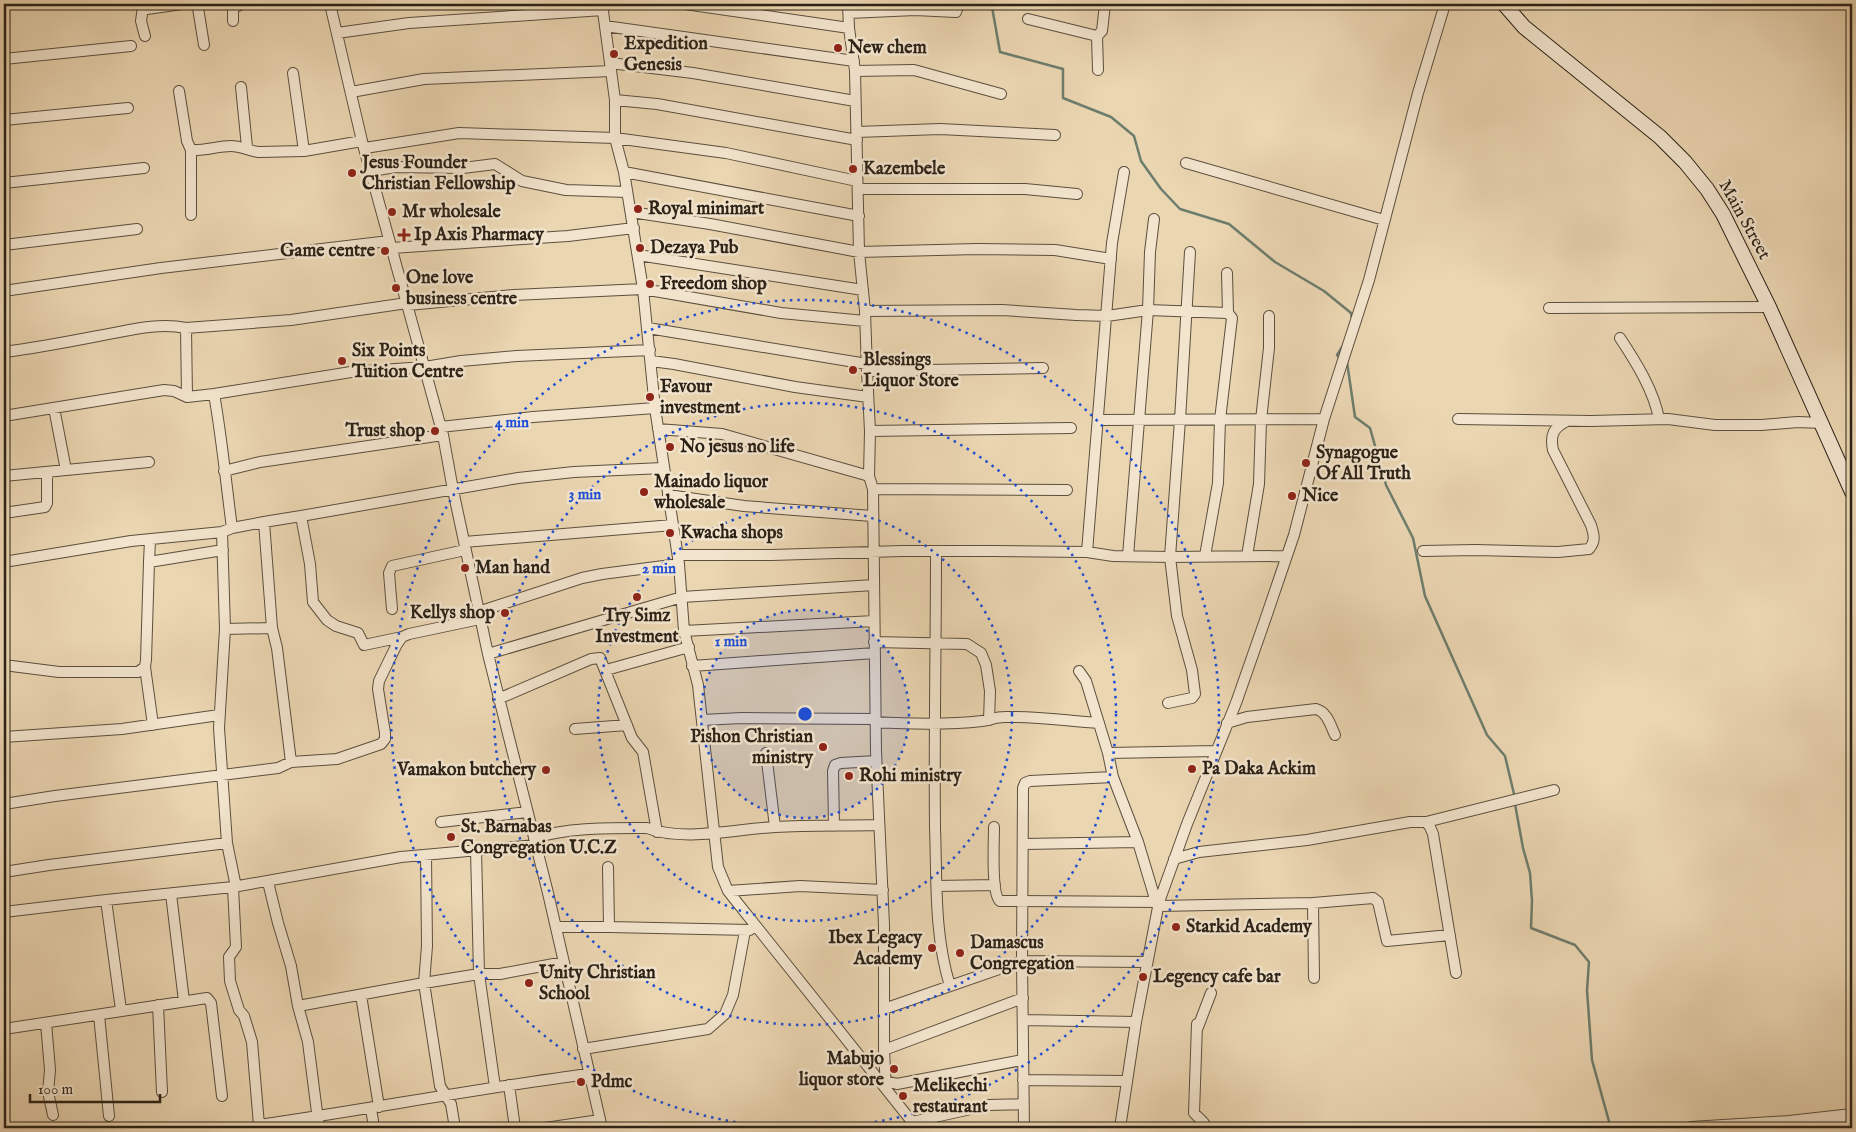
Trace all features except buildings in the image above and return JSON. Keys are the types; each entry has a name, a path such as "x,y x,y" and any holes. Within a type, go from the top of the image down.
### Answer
{"main road":[{"name":"Main Street","path":"1504,4 1524,27 1660,137 1685,162 1707,189 1720,209 1769,307 1852,492"}],"street":[{"path":"144,36 141,20 143,5 151,9 182,4"},
{"path":"195,4 198,8 204,45"},
{"path":"233,21 233,8 242,4"},
{"path":"330,4 364,145 441,431 498,699 556,928 601,1124 545,1128"},
{"path":"685,4 849,28"},
{"path":"886,1085 882,890 875,720 873,489 869,476 870,432 865,316 859,252 856,101 848,8 956,12 959,4"},
{"path":"1028,19 1096,36 1102,32 1105,4"},
{"path":"1120,1128 1136,1022 1158,903 1174,860 1182,852 1215,751 1264,623 1301,510 1324,420 1365,293 1418,94 1445,4"},
{"path":"337,33 409,23 602,7 615,100 615,138 624,172 643,289 655,408 663,468 679,559 684,630 698,685 718,867 728,892 860,1058 886,1085 914,1125 989,1105 1023,1104"},
{"path":"605,26 854,66 914,70 1001,94"},
{"path":"1096,36 1098,70"},
{"path":"4,59 131,46"},
{"path":"351,92 424,79 610,67 693,73 856,101"},
{"path":"293,73 304,151"},
{"path":"241,87 247,147"},
{"path":"179,91 190,150 191,215"},
{"path":"615,100 657,104 857,136 955,130 1054,134"},
{"path":"4,120 128,108"},
{"path":"190,150 230,146 247,147 259,152 304,151 459,133 615,138 726,153 858,185 1025,189 1077,194"},
{"path":"1186,163 1384,220"},
{"path":"371,171 396,167 463,168 495,164 522,181 566,190 627,192"},
{"path":"4,183 144,168"},
{"path":"624,172 859,216"},
{"path":"1087,552 1111,259 1115,222 1124,172"},
{"path":"631,212 710,224 859,252 1054,250 1111,259"},
{"path":"1128,556 1154,219"},
{"path":"4,291 161,268 391,244 568,236 634,228"},
{"path":"4,245 137,230"},
{"path":"1168,703 1192,698 1195,694 1192,670 1177,616 1170,557 1190,252"},
{"path":"638,255 863,290"},
{"path":"1205,556 1218,483 1220,420 1232,318 1228,313 1227,273"},
{"path":"4,352 42,347 146,327 175,326 186,328 291,320 407,304 514,295 643,289 781,313 865,316 1002,310 1107,316 1148,310 1187,310 1228,313"},
{"path":"1549,308 1769,307"},
{"path":"1247,556 1259,484 1261,420 1269,348 1269,316"},
{"path":"186,328 187,396"},
{"path":"648,328 867,368 1043,368"},
{"path":"1620,338 1632,356 1657,406 1659,419"},
{"path":"4,416 164,390 174,391 187,396 214,394 351,372 425,367 461,360 650,350"},
{"path":"651,361 795,387 868,397"},
{"path":"214,394 232,528"},
{"path":"54,408 66,470"},
{"path":"224,471 260,462 533,417 655,408"},
{"path":"1458,419 1567,420 1668,418 1715,425 1761,426 1798,422 1822,423"},
{"path":"1098,420 1324,420"},
{"path":"1423,551 1558,552 1589,549 1593,545 1595,537 1592,525 1553,450 1551,439 1553,431 1567,420"},
{"path":"870,432 1071,428"},
{"path":"658,429 722,434 869,476"},
{"path":"4,476 149,462"},
{"path":"4,562 122,542 222,532 232,528 413,495 544,475 663,468"},
{"path":"4,513 45,507 47,503 47,472"},
{"path":"873,489 1067,490"},
{"path":"668,495 744,506 872,516"},
{"path":"301,516 310,564 313,602 327,620 336,626 358,633 364,645 402,637 479,616 582,578 679,559 936,551 1087,552 1128,556 1170,557 1286,556"},
{"path":"264,522 272,628 277,648 291,762"},
{"path":"392,609 390,573 392,566 464,546 673,525"},
{"path":"222,532 225,629 219,715 227,843 234,887 236,947 229,957 230,981 252,1042 259,1127 495,1087 589,1074"},
{"path":"150,540 145,667 153,725"},
{"path":"149,562 223,550"},
{"path":"936,551 935,723 937,886 940,946 950,986"},
{"path":"488,654 682,597 874,586"},
{"path":"684,630 874,621"},
{"path":"225,629 272,628"},
{"path":"4,804 278,768 291,762 337,759 381,744 385,739 386,733 378,689 379,680 402,637"},
{"path":"874,642 966,644 981,654 986,665 990,691 989,720"},
{"path":"606,670 689,648"},
{"path":"692,666 875,654"},
{"path":"498,699 595,657 600,658 632,738 643,752 657,832"},
{"path":"4,665 59,672 134,673 145,667"},
{"path":"1079,671 1086,681 1108,753 1113,777 1138,842 1158,903"},
{"path":"1227,723 1247,717 1316,709 1322,711 1325,715 1335,735"},
{"path":"4,737 101,731 219,715"},
{"path":"702,720 769,718 935,723 989,720 1002,717 1042,717 1065,721 1099,723"},
{"path":"575,729 627,725"},
{"path":"1108,753 1215,751"},
{"path":"766,753 775,827"},
{"path":"834,826 834,765 876,761"},
{"path":"1024,1128 1022,1060 1023,788 1025,783 1035,780 1113,777"},
{"path":"1182,852 1307,840 1410,822 1426,822 1554,790"},
{"path":"441,822 527,812"},
{"path":"1426,822 1432,834 1456,973"},
{"path":"4,912 234,887 396,858 535,842 553,832 647,828 657,832 681,834 775,827 878,825"},
{"path":"994,827 995,885 996,896 1000,902 1313,903 1369,898 1376,900 1387,941 1450,935"},
{"path":"1024,844 1138,842"},
{"path":"4,872 227,843"},
{"path":"476,850 479,974 495,1087"},
{"path":"426,855 427,946 424,983 440,1086 451,1104 454,1128"},
{"path":"608,867 609,927"},
{"path":"268,882 291,966 298,1006 308,1042 319,1128"},
{"path":"937,886 995,885"},
{"path":"728,892 800,886 882,890"},
{"path":"171,894 184,1001"},
{"path":"106,900 121,1010"},
{"path":"1313,903 1314,978"},
{"path":"556,928 609,927 758,930"},
{"path":"583,1048 708,1030 725,1014 733,995 745,930"},
{"path":"884,1009 1022,961 1147,962"},
{"path":"298,1006 424,983 479,974 500,974 564,962"},
{"path":"1206,1128 1194,1113 1198,1025 1211,992"},
{"path":"361,995 375,1108 374,1128"},
{"path":"4,1029 205,998 210,1000 222,1096"},
{"path":"884,1050 1023,998"},
{"path":"158,1005 162,1092"},
{"path":"99,1015 109,1116"},
{"path":"1023,1020 1136,1022"},
{"path":"46,1023 50,1070 48,1092 53,1115"},
{"path":"886,1085 1022,1060"},
{"path":"1023,1080 1128,1081"},
{"path":"509,1085 515,1128"},
{"path":"1690,1128 1788,1122 1852,1115"}],"waterway":[{"path":"983,4 992,7 1000,52 1063,69 1063,98 1111,117 1134,136 1141,161 1161,189 1180,209 1229,224 1275,262 1324,291 1351,313 1352,318"},
{"path":"1340,358 1337,355 1344,344"},
{"path":"1347,362 1355,417 1370,428 1386,485 1413,538 1425,596 1487,735 1505,756 1514,794"},
{"path":"1515,804 1523,848 1530,873 1531,928 1575,945 1589,962 1587,990 1592,1060 1610,1125"}],"place":[{"name":"New chem","path":"838,48"},
{"name":"Expedition Genesis","path":"614,54"},
{"name":"Kazembele","path":"853,169"},
{"name":"Jesus Founder Christian Fellowship","path":"352,173"},
{"name":"Royal minimart","path":"638,209"},
{"name":"Mr wholesale","path":"392,212"},
{"name":"Ip Axis Pharmacy","path":"404,235"},
{"name":"Dezaya Pub","path":"640,248"},
{"name":"Game centre","path":"385,251"},
{"name":"Freedom shop","path":"650,284"},
{"name":"One love business centre","path":"396,288"},
{"name":"Six Points Tuition Centre","path":"342,361"},
{"name":"Blessings Liquor Store","path":"853,370"},
{"name":"Favour investment","path":"650,397"},
{"name":"Trust shop","path":"435,431"},
{"name":"No jesus no life","path":"670,447"},
{"name":"Synagogue Of All Truth","path":"1306,463"},
{"name":"Mainado liquor wholesale","path":"644,492"},
{"name":"Nice","path":"1292,496"},
{"name":"Kwacha shops","path":"670,533"},
{"name":"Man hand","path":"465,568"},
{"name":"Try Simz Investment","path":"637,597"},
{"name":"Kellys shop","path":"505,613"},
{"name":"Pishon Christian ministry","path":"823,747"},
{"name":"Pa Daka Ackim","path":"1192,769"},
{"name":"Vamakon butchery","path":"546,770"},
{"name":"Rohi ministry","path":"849,776"},
{"name":"St. Barnabas Congregation U.C.Z","path":"451,837"},
{"name":"Starkid Academy","path":"1176,927"},
{"name":"Ibex Legacy Academy","path":"932,948"},
{"name":"Damascus Congregation","path":"960,953"},
{"name":"Legency cafe bar","path":"1143,977"},
{"name":"Unity Christian School","path":"529,983"},
{"name":"Mabujo liquor store","path":"894,1069"},
{"name":"Pdmc","path":"581,1082"},
{"name":"Melikechi restaurant","path":"903,1096"}]}
